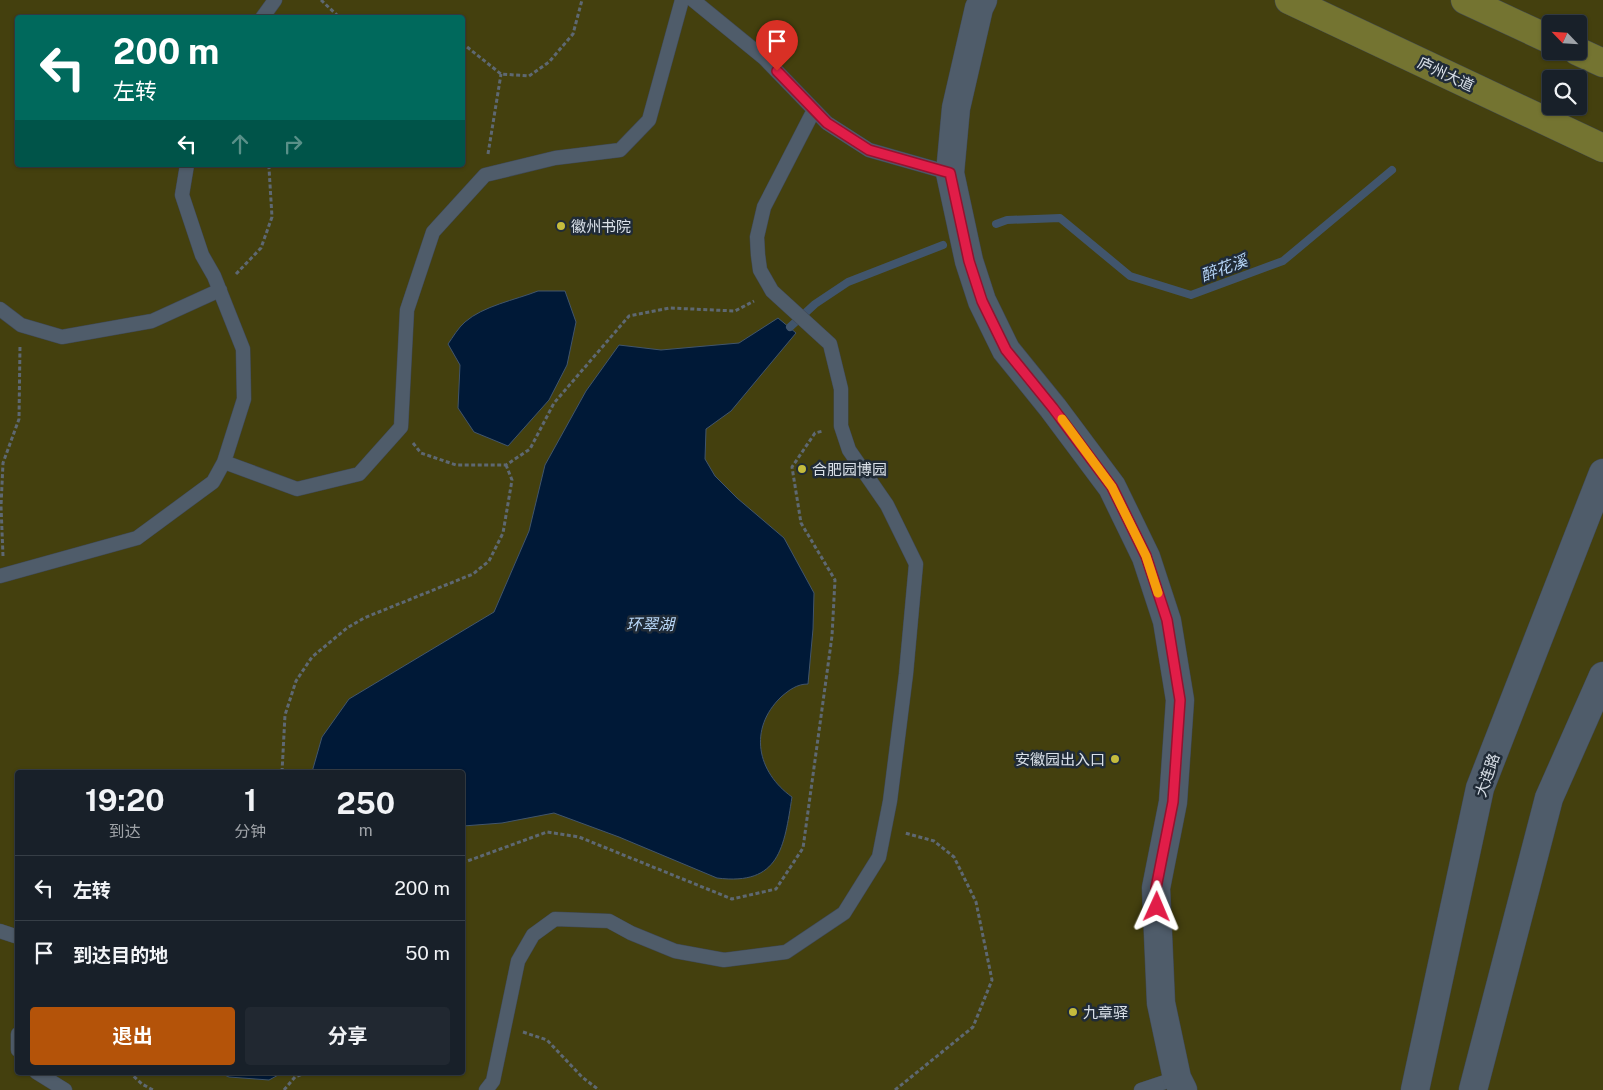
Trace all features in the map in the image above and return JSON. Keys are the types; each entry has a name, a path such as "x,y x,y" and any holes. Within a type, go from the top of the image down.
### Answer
{"main road":[{"name":"庐州大道","path":"1289,0 1603,148"},
{"path":"1465,0 1542,36"},
{"path":"1588,56 1603,63"}],"street":[{"path":"981,4 956,108 950,173 969,261 982,301 1006,350 1053,408 1112,487 1146,556 1167,620 1180,700 1173,802 1156,888 1161,1003 1180,1084"},
{"name":"大连路","path":"1415,1090 1480,788 1603,473"},
{"path":"1473,1090 1549,798 1603,676"}],"lane":[{"path":"264,15 275,0"},
{"path":"224,462 297,489 359,474 401,427 407,310 433,232 485,175 555,158 620,150 649,120 682,0"},
{"path":"693,0 764,58 827,123 869,150 950,173"},
{"path":"486,1090 493,1081 518,961 533,935 555,919 609,921 675,951 724,960 786,952 844,913 879,857 890,801 905,682 916,564 887,505 849,450 841,426 841,389 830,344 768,286 760,270 757,237 764,207 814,110"},
{"path":"2,575 137,538 213,482 224,462 244,399 243,349 214,276 202,255 182,195 187,167"},
{"path":"0,309 21,325 62,337 152,321 220,290"},
{"path":"0,931 15,936"},
{"path":"41,1075 65,1090"},
{"path":"1141,1090 1180,1084"}],"path":[{"path":"321,0 337,15"},
{"path":"465,45 501,74 529,76 549,62 573,34 582,0"},
{"path":"485,175 501,74"},
{"path":"220,290 261,248 272,217 269,167"},
{"path":"401,427 421,453 456,465 506,465 530,449 554,403 629,316 670,308 735,311 768,286"},
{"path":"2,575 1,463 19,419 21,325"},
{"path":"465,862 547,832 579,837 732,899 776,889 803,848 832,636 835,580 800,523 792,467 815,433 841,426"},
{"path":"282,770 285,715 296,681 312,657 347,628 364,618 473,574 489,561 503,533 512,480 506,465"},
{"path":"885,828 934,841 954,857 976,902 992,980 973,1027 895,1090"},
{"path":"504,1026 547,1040 582,1077 599,1090"},
{"path":"132,1075 142,1084 153,1090"},
{"path":"284,1090 295,1077 300,1075"}],"shaded area":[{"name":"合肥园博园","path":"0,0 1603,0 1603,1090 0,1090"}],"water":[{"path":"538,291 565,291 576,322 567,365 549,400 508,446 474,432 458,408 460,365 448,344 460,327 472,316"},
{"name":"环翠湖","path":"778,318 796,333 731,411 706,429 705,459 715,476 737,498 784,538 814,593 808,684 793,688 781,697 771,709 764,723 761,736 761,750 764,763 780,787 792,797 786,832 781,847 775,859 766,869 754,876 738,879 717,878 619,837 554,813 502,823 465,826 465,770 313,770 322,737 349,699 494,612 529,531 545,465 586,391 619,345 661,350 739,343"},
{"path":"224,1075 278,1075 269,1080"}],"waterway":[{"name":"醉花溪","path":"996,224 1007,220 1060,218 1130,276 1191,295 1283,261 1392,170"},
{"path":"790,327 815,304 848,282 943,245"}],"slow traffic":[{"path":"1062,419 1112,487 1146,556 1158,593"}],"place":[{"name":"徽州书院","path":"561,226"},
{"name":"合肥园博园","path":"802,469"},
{"name":"安徽园出入口","path":"1115,759"},
{"name":"九章驿","path":"1073,1012"}],"route":[{"path":"777,71 827,123 869,150 950,173 969,261 982,301 1006,350 1053,408 1112,487 1146,556 1167,620 1180,700 1173,802 1156,888 1157,907"}]}
